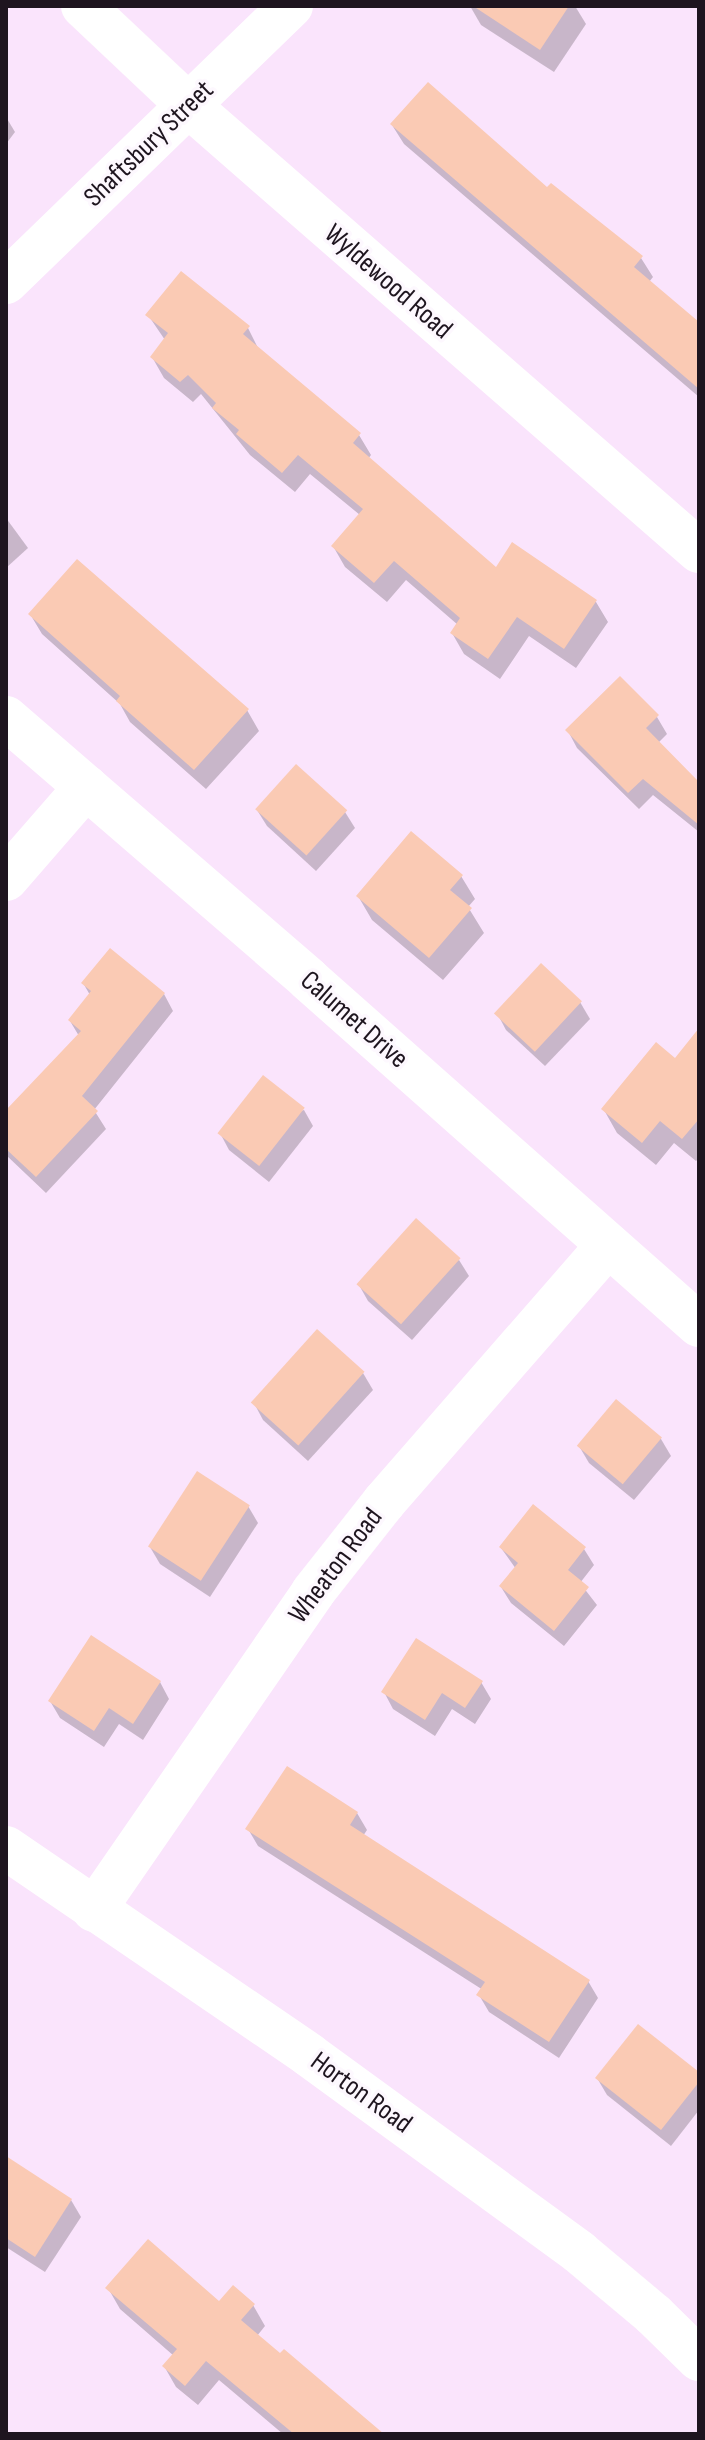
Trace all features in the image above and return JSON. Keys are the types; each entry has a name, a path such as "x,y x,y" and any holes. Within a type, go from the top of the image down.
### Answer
{"street":[{"name":"Wyldewood Road","path":"83,6 189,106 699,551"},
{"name":"Shaftsbury Street","path":"6,282 291,6"},
{"name":"Calumet Drive","path":"6,718 699,1325"},
{"path":"6,879 86,787"},
{"name":"Wheaton Road","path":"94,1910 313,1592 384,1502 608,1245"},
{"name":"Horton Road","path":"6,1848 309,2055 579,2252 654,2315 699,2359"}],"building":[{"path":"473,6 569,6 540,50"},
{"path":"428,82 547,187 551,183 643,256 634,267 699,322 699,389 390,124"},
{"path":"181,271 250,326 243,334 361,433 353,443 496,567 512,542 597,600 564,649 517,617 488,659 450,633 460,618 394,561 374,583 331,546 363,509 298,455 282,473 236,434 239,430 212,408 216,403 188,375 180,382 150,357 168,333 145,315"},
{"path":"77,559 249,709 194,770 116,701 120,696 28,614"},
{"path":"620,676 659,715 646,728 699,782 699,825 643,779 628,793 565,730"},
{"path":"296,764 347,810 306,856 255,809"},
{"path":"411,831 463,875 450,890 472,908 429,958 356,896"},
{"path":"110,948 165,993 82,1096 98,1111 36,1177 6,1149 6,1110 81,1031 68,1020 91,991 81,983"},
{"path":"541,963 582,1001 535,1052 494,1013"},
{"path":"699,1028 699,1119 682,1139 660,1121 642,1143 601,1109 656,1042 675,1058"},
{"path":"263,1075 305,1108 259,1166 217,1133"},
{"path":"416,1218 461,1258 401,1324 356,1284"},
{"path":"317,1329 365,1372 298,1445 251,1403"},
{"path":"616,1399 662,1438 623,1484 577,1446"},
{"path":"197,1471 250,1505 201,1581 148,1546"},
{"path":"533,1504 586,1547 568,1570 589,1587 554,1631 499,1586 518,1563 499,1547"},
{"path":"91,1635 161,1681 133,1724 109,1708 94,1731 48,1701"},
{"path":"416,1638 483,1681 465,1708 442,1693 425,1720 381,1692"},
{"path":"287,1766 358,1812 350,1825 590,1980 549,2042 476,1995 485,1982 245,1829"},
{"path":"638,2024 699,2072 699,2082 661,2130 595,2078"},
{"path":"6,2156 72,2199 35,2257 6,2238"},
{"path":"148,2239 219,2301 233,2285 255,2304 241,2320 280,2353 284,2349 384,2434 294,2434 206,2361 185,2386 162,2366 177,2349 105,2288"}]}
